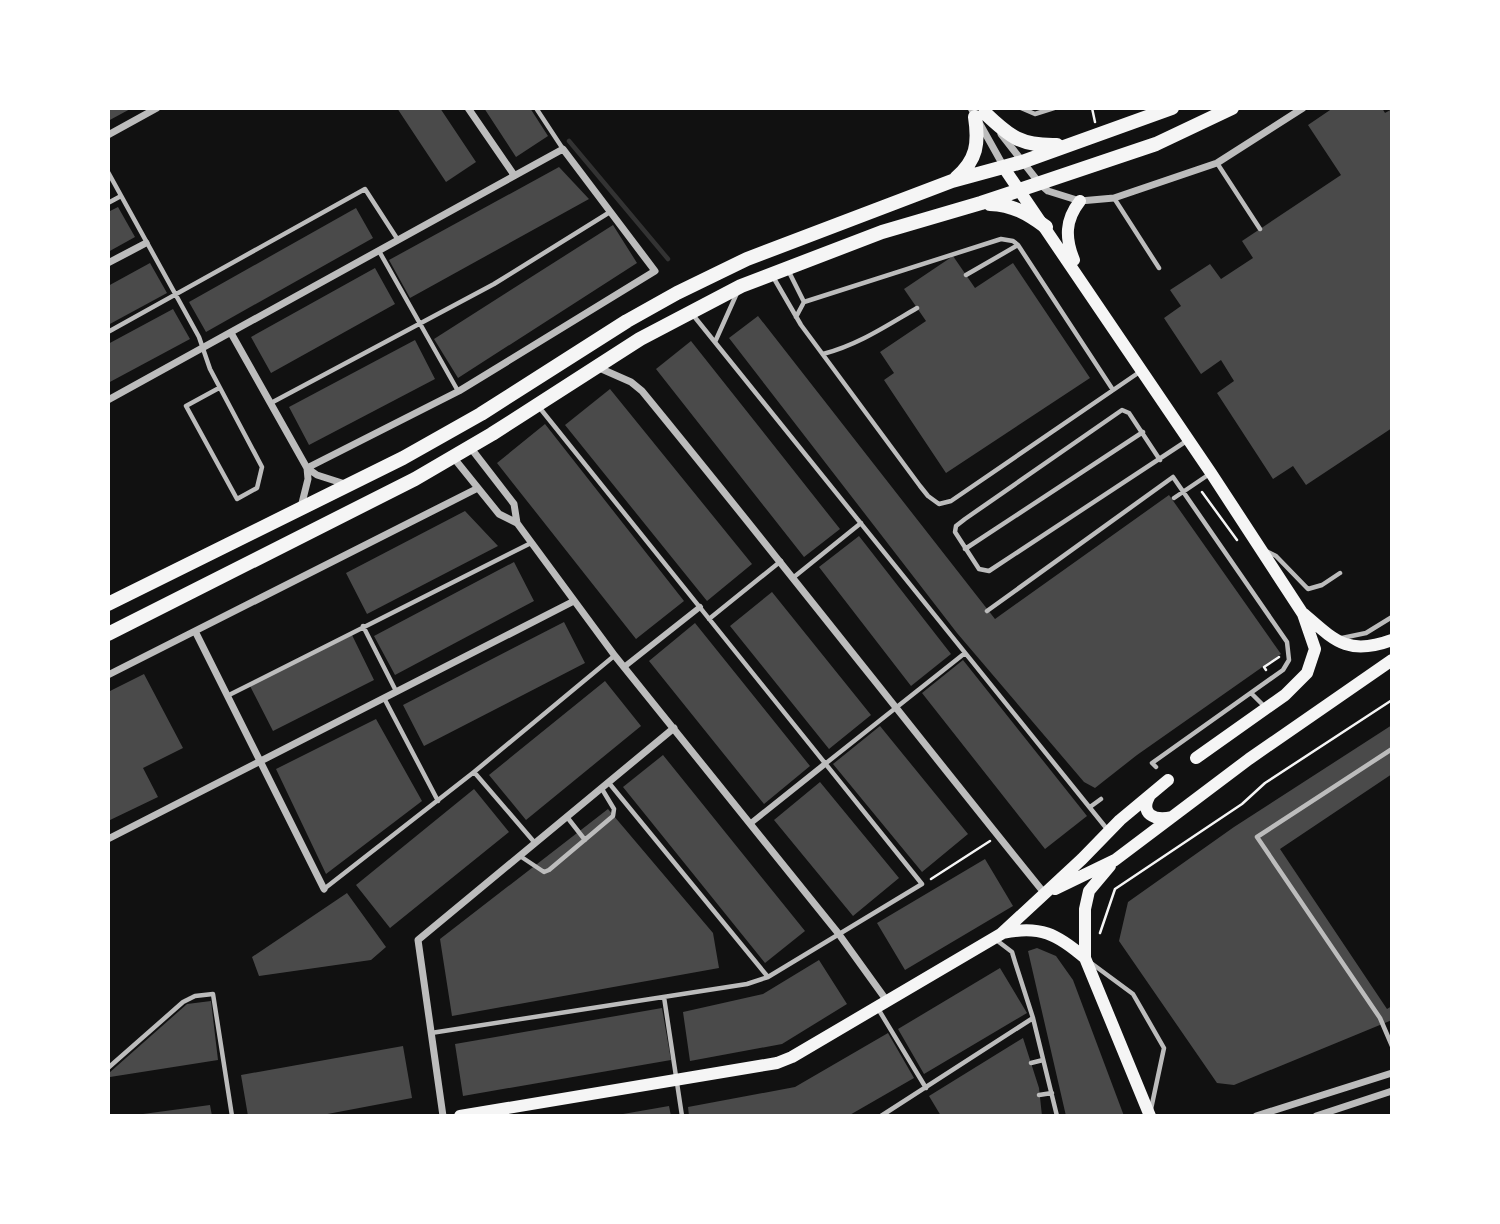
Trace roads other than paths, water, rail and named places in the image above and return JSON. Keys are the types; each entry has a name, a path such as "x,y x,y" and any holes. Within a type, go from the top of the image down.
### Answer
{"main road":[{"path":"108,604 443,436 627,321 747,259 952,181 1022,162 1172,108"},
{"path":"108,634 415,479 470,447 594,366 741,286 882,232 1019,191 1156,144 1204,124 1232,108"},
{"path":"978,112 1008,135 1022,142 1039,146 1073,145"},
{"path":"952,181 967,169 976,154 978,112"},
{"path":"1004,167 1261,548 1303,614 1315,649 1313,660 1300,682 1196,758"},
{"path":"1080,201 1071,213 1066,233 1083,283"},
{"path":"981,203 1014,207 1046,227"},
{"path":"1303,614 1334,640 1347,646 1391,640"},
{"path":"1045,894 1115,860 1249,759 1391,660"},
{"path":"460,1115 777,1063 792,1058 998,936 1082,859 1108,831 1168,780"},
{"path":"1152,792 1146,802 1152,817 1172,817"},
{"path":"1115,860 1089,891 1083,925 1085,958 1150,1115"},
{"path":"998,936 1026,929 1052,934 1085,958"}],"street":[{"path":"108,135 157,108"},
{"path":"468,108 514,175"},
{"path":"978,112 1048,191 1080,201 1114,198 1217,163 1303,108"},
{"path":"978,112 1004,167"},
{"path":"108,400 563,149 655,271 459,391 307,468"},
{"path":"108,263 146,243"},
{"path":"231,333 307,468 308,480 300,508"},
{"path":"594,366 631,382 642,391 782,561 895,708 1045,894"},
{"path":"470,447 514,503 517,523 531,543 615,656 838,933 882,1004"},
{"path":"453,457 499,514 517,523"},
{"path":"307,468 331,481 349,485"},
{"path":"108,675 478,488"},
{"path":"108,839 574,601"},
{"path":"624,667 699,607"},
{"path":"195,633 324,889"},
{"path":"443,1115 418,940 674,728"},
{"path":"751,822 825,764"},
{"path":"1256,1115 1391,1073"},
{"path":"1316,1115 1391,1091"}],"lane":[{"path":"536,108 563,149"},
{"path":"1021,108 1035,114 1054,108"},
{"path":"1217,163 1260,229"},
{"path":"108,172 199,337 219,387 262,467 257,488 237,499 186,406 219,387"},
{"path":"108,332 365,190 398,240"},
{"path":"108,202 121,196"},
{"path":"1114,198 1159,268"},
{"path":"271,402 494,284 610,212"},
{"path":"796,317 804,302 1001,239 1018,245 1113,390"},
{"path":"966,275 1018,245"},
{"path":"379,251 459,391"},
{"path":"787,268 804,302"},
{"path":"771,274 796,317 823,354 920,486 939,504 951,501 1142,371"},
{"path":"715,342 741,286"},
{"path":"823,354 844,349 917,308"},
{"path":"691,311 1108,831"},
{"path":"431,1032 747,984 768,977 922,884 537,404"},
{"path":"1160,460 1129,413 1122,410 965,519 956,526 956,532 979,569 989,571 1160,460 1189,440"},
{"path":"965,549 1143,432"},
{"path":"1174,498 1211,473"},
{"path":"987,611 1173,477 1287,642 1289,660 1283,670 1152,763 1156,767"},
{"path":"794,577 861,523"},
{"path":"227,696 531,543"},
{"path":"1261,548 1276,556 1308,589 1322,585 1340,573"},
{"path":"709,620 782,561"},
{"path":"1334,640 1366,633 1391,617"},
{"path":"363,626 397,691"},
{"path":"952,637 957,633"},
{"path":"825,764 965,653"},
{"path":"324,889 438,801 615,656"},
{"path":"1251,693 1266,709"},
{"path":"384,698 438,801"},
{"path":"1391,749 1258,837 1380,1018 1391,1046"},
{"path":"474,772 535,843"},
{"path":"609,783 768,977"},
{"path":"520,856 544,872 549,870 613,816 614,809 602,789"},
{"path":"1090,807 1101,800"},
{"path":"567,817 585,840"},
{"path":"998,936 1012,952 1033,1018 1058,1115"},
{"path":"1085,958 1133,995 1164,1048 1150,1115"},
{"path":"108,1068 183,1002 195,996 213,994 232,1115"},
{"path":"664,998 682,1115"},
{"path":"882,1004 926,1088"},
{"path":"881,1115 1033,1018"},
{"path":"1031,1063 1043,1060"},
{"path":"1040,1096 1052,1093"}],"waterway":[{"path":"569,141 668,259"}]}
